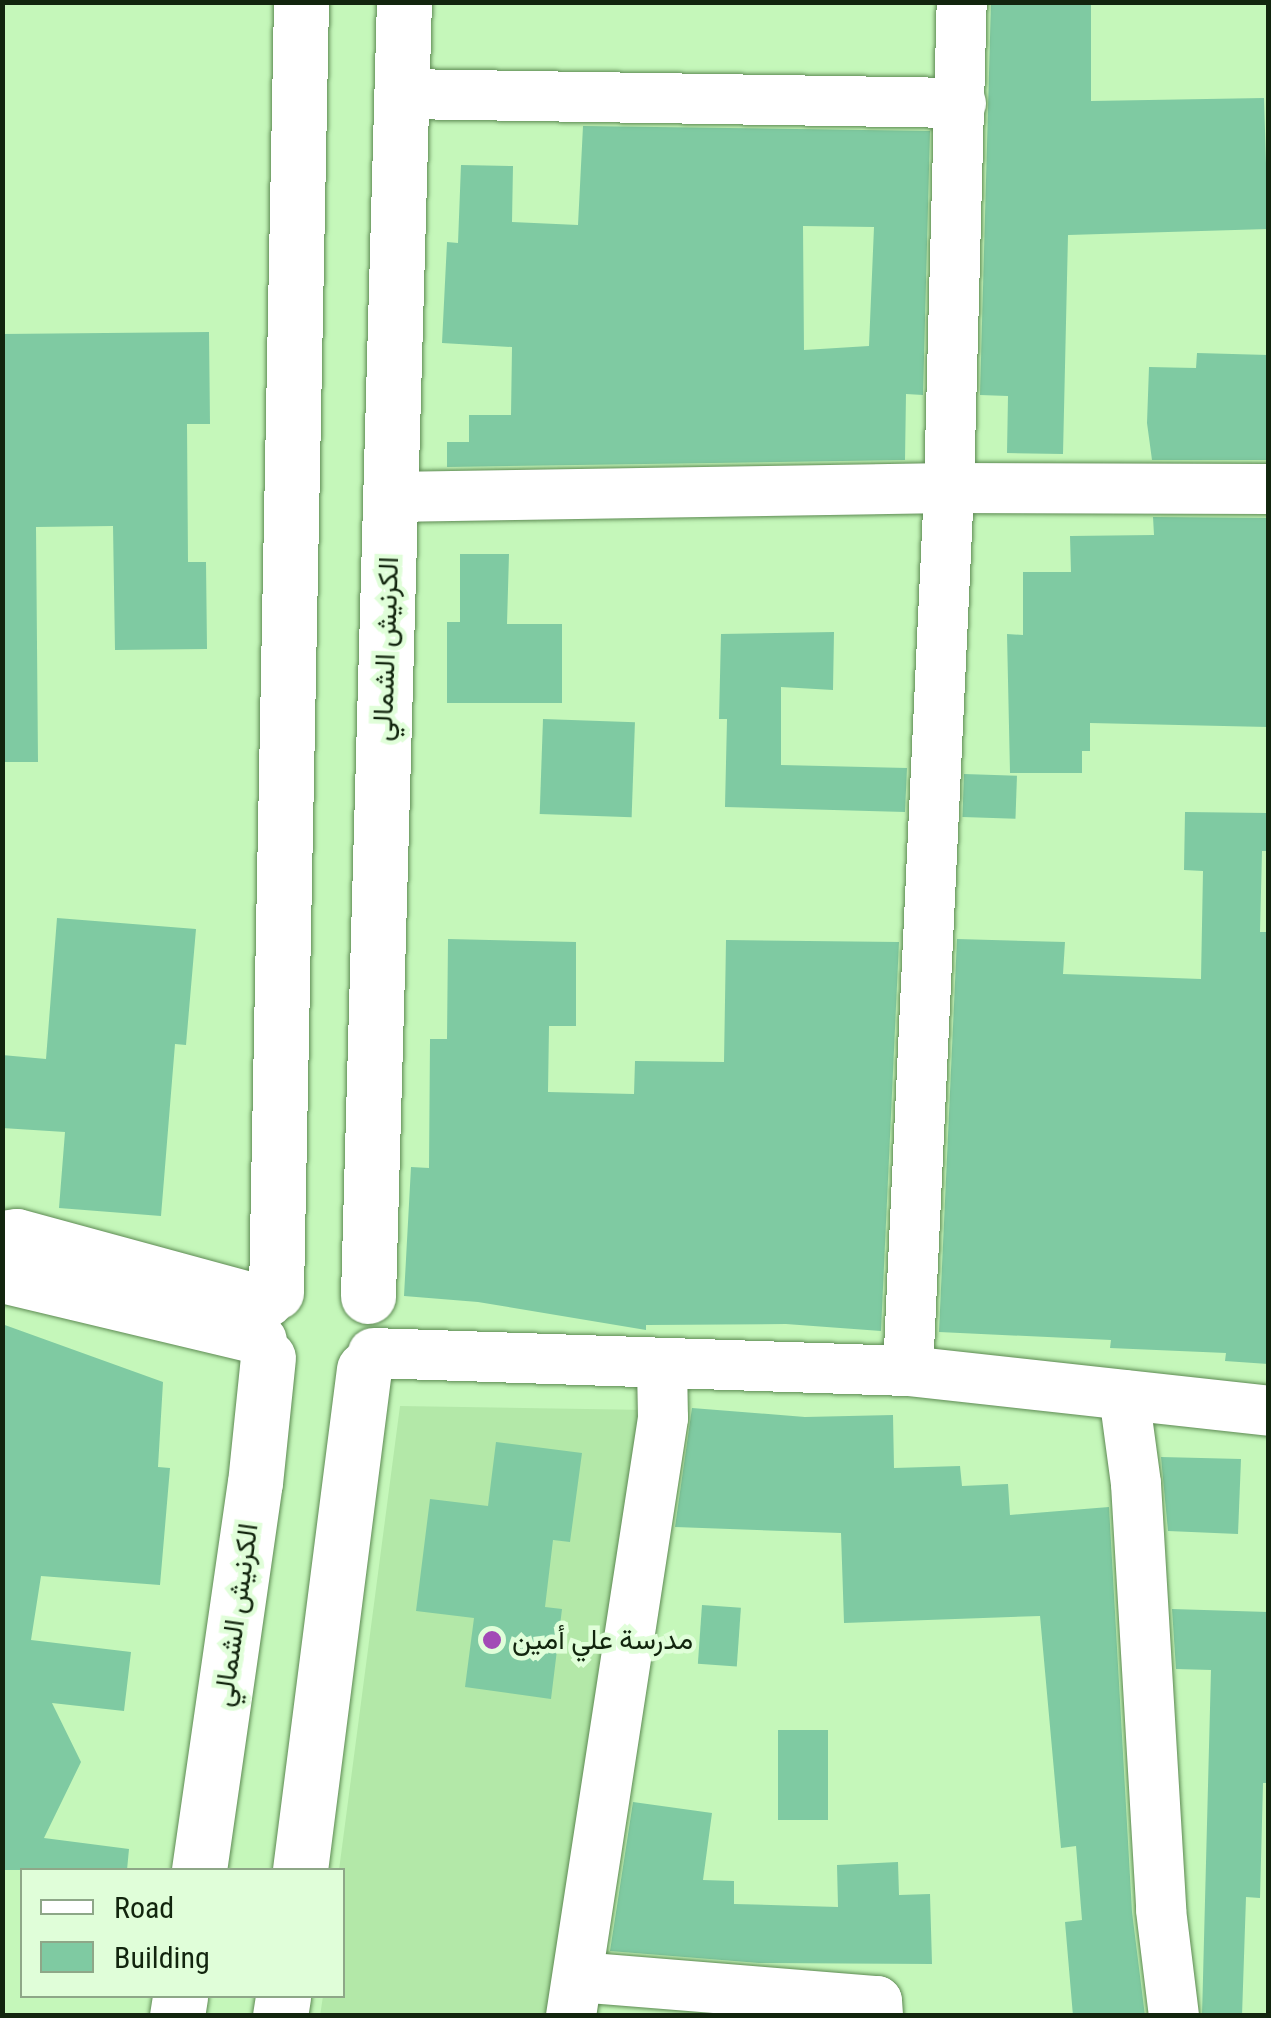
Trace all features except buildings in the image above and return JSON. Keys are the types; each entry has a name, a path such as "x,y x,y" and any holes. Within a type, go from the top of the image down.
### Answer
{"main road":[{"name":"الكرنيش الشمالي","path":"199,1868 255,1483 268,1323 301,2"},
{"name":"الكرنيش الشمالي","path":"368,1296 404,2"},
{"path":"300,1868 377,1315 368,1296 346,1277 316,1270 297,1275 268,1323 280,1372 313,1388 332,1387 368,1361"}],"street":[{"path":"908,1371 949,488 962,2"},
{"path":"404,94 962,104"},
{"path":"390,497 949,488 1268,489"},
{"path":"2,1236 17,1234 268,1323"},
{"path":"2,1278 268,1323"},
{"path":"368,1361 908,1371 1268,1411"},
{"path":"662,1366 663,1418 574,1996 877,2000 878,2016"},
{"path":"1124,1395 1136,1484 1161,1910 1174,2016"}],"shaded area":[{"name":"مدرسة علي أمين","path":"400,1406 649,1410 557,2015 320,2016 323,1998 345,1998 345,1868 339,1868"}],"place":[{"name":"مدرسة علي أمين","path":"492,1640"}]}
